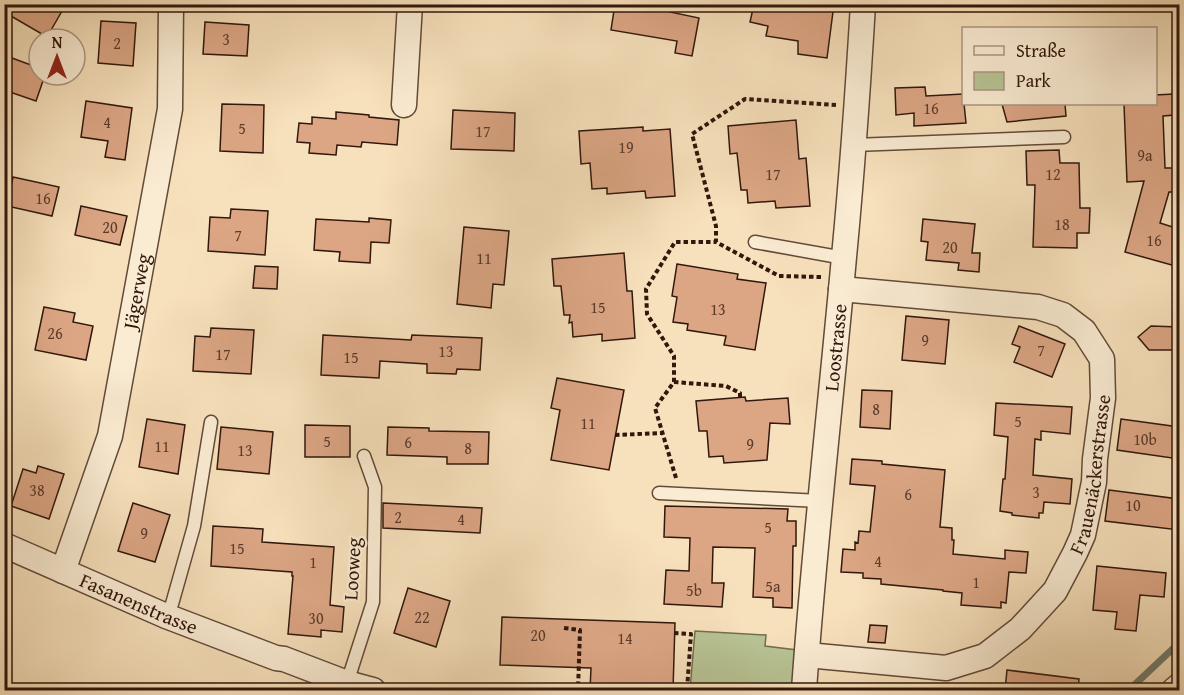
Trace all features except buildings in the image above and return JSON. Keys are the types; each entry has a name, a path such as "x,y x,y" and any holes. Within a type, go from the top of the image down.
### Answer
{"street":[{"name":"Jägerweg","path":"63,571 110,436 170,109 171,4"},
{"path":"404,105 410,4"},
{"name":"Loostrasse","path":"804,690 843,275 863,4"},
{"name":"Frauenäckerstrasse","path":"807,655 946,668 985,656 1020,629 1054,591 1076,553 1083,535 1094,482 1103,398 1102,359 1084,331 1062,315 1038,307 843,275"},
{"name":"Fasanenstrasse","path":"4,545 166,616 276,658 373,690"},
{"path":"1174,690 1179,685"}],"lane":[{"path":"854,145 1064,136"},
{"path":"755,242 843,275"},
{"path":"166,616 172,604 194,526 211,422"},
{"name":"Looweg","path":"347,683 373,603 375,487 364,456"},
{"path":"659,494 820,501"}],"path":[{"path":"716,242 716,226 692,134 745,99 857,106"},
{"path":"680,494 656,408 674,382 674,356 647,314 646,289 675,242 716,242 779,276 843,275"},
{"path":"674,382 726,386 740,393 740,397"},
{"path":"615,435 663,433"},
{"path":"564,628 580,630 578,690"},
{"path":"674,633 691,634 687,690"}],"green space":[{"path":"695,631 766,635 765,646 797,650 793,690 690,690"}],"waterway":[{"path":"1129,690 1180,642"}]}
